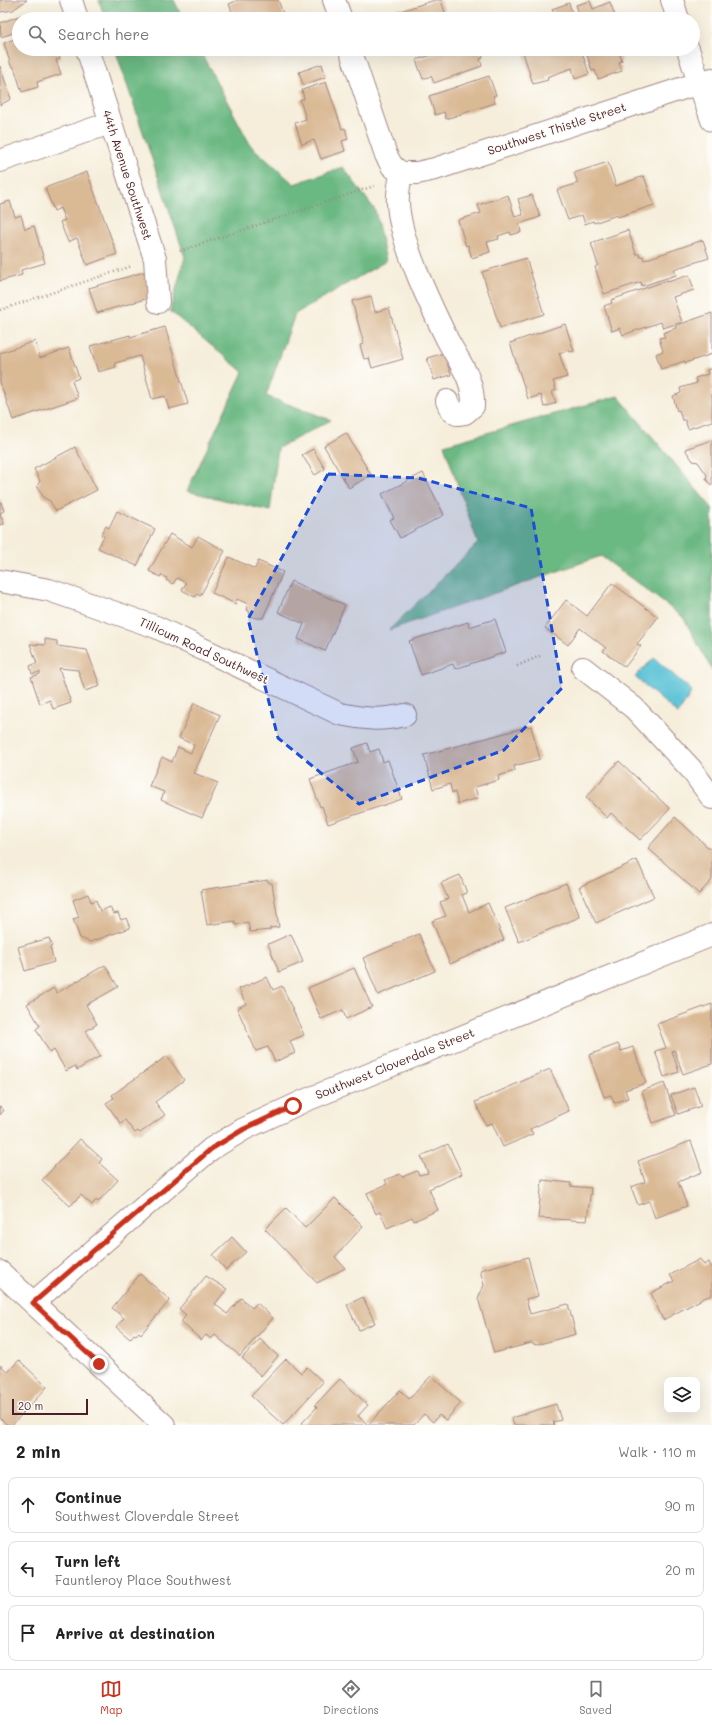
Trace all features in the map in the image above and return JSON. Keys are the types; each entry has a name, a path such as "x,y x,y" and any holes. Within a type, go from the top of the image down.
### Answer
{"street":[{"path":"71,0 75,12"},
{"path":"334,0 338,12"},
{"path":"672,0 676,12"},
{"name":"44th Avenue Southwest","path":"89,56 155,259 158,302"},
{"path":"352,56 386,155 392,166 401,173 398,201 399,212 410,253 428,298 448,341 468,374 473,398 473,406 465,413 457,414 451,410 447,401"},
{"path":"692,56 706,81 712,120"},
{"name":"Southwest Thistle Street","path":"401,173 417,173 434,169 706,81"},
{"path":"0,161 110,124"},
{"name":"Tillicum Road Southwest","path":"0,581 49,590 156,627 340,714 365,719 386,719 405,715"},
{"path":"583,668 634,708 691,769 712,798"},
{"name":"Southwest Cloverdale Street","path":"33,1303 211,1149 244,1129 304,1101 712,935"},
{"path":"0,1272 164,1425"}],"path":[{"path":"180,251 380,184"},
{"path":"0,310 137,265"},
{"path":"517,666 540,656"}],"highlighted area":[{"path":"328,474 418,478 531,508 562,688 504,750 359,804 278,738 248,619"}],"green space":[{"path":"99,0 174,0 180,12 103,12"},
{"path":"117,56 203,56 251,146 294,184 343,167 375,210 386,261 295,314 266,396 331,420 278,448 270,511 187,491 243,372 170,311 185,257"},
{"path":"618,396 712,508 712,670 683,617 601,556 389,630 478,543 444,445"}],"water":[{"path":"654,658 692,691 678,714 635,677"}],"building":[{"path":"0,0 27,0 13,10 0,12"},
{"path":"238,0 278,0 282,12 232,12 229,4"},
{"path":"435,0 441,0 445,12 397,12"},
{"path":"590,1 593,9 610,2 614,12 578,12 576,5"},
{"path":"569,3 572,12 553,12 552,9"},
{"path":"12,19 12,33 1,37 0,23"},
{"path":"12,40 12,56 59,56 60,59 56,60 61,74 37,82 38,87 22,92 14,67 11,66 4,43"},
{"path":"428,56 482,56 483,58 480,59 482,66 434,83 431,76 423,79 416,60"},
{"path":"524,56 583,56 589,74 575,79 572,68 547,77 548,80 533,84"},
{"path":"587,56 620,56 622,61 619,62 622,71 598,79 595,70 592,71"},
{"path":"322,64 326,77 303,85 299,72"},
{"path":"0,66 11,99 0,105"},
{"path":"489,76 496,95 493,96 495,103 446,119 444,112 435,115 429,96"},
{"path":"326,82 342,129 345,128 348,139 342,141 345,151 321,159 314,140 302,144 295,123 306,119 300,100 304,99 302,90"},
{"path":"608,162 616,186 644,176 654,205 594,223 593,221 585,224 582,215 568,220 557,190 578,183 574,173"},
{"path":"87,172 117,254 87,265 77,238 68,242 60,222 65,220 60,208 54,211 45,188"},
{"path":"508,195 515,217 523,215 518,199 532,195 540,217 519,224 521,232 511,235 510,232 498,236 499,239 487,242 490,252 472,258 468,245 466,246 458,220 481,213 478,205"},
{"path":"10,201 15,217 21,215 25,229 34,226 45,263 21,270 22,275 0,281 0,204"},
{"path":"628,230 636,254 639,254 640,257 643,256 644,260 703,240 709,258 674,269 676,275 642,286 641,282 604,294 595,267 598,265 591,243"},
{"path":"526,258 544,314 500,328 482,272"},
{"path":"144,272 152,297 97,313 89,288"},
{"path":"689,275 694,290 673,297 682,322 663,328 661,322 623,335 620,328 612,331 604,306 612,303 611,300 668,280 668,282"},
{"path":"371,296 375,312 389,308 403,359 372,368 369,358 364,359 360,345 364,344 352,301"},
{"path":"712,313 712,354 661,369 656,354 663,351 659,338 665,337 663,333 676,328 675,326"},
{"path":"565,324 574,351 570,352 569,350 559,353 567,377 553,381 556,390 552,392 556,403 544,407 541,395 528,399 510,343"},
{"path":"165,327 188,404 169,409 165,396 152,399 140,356 115,363 116,367 98,372 90,346"},
{"path":"35,341 40,358 69,348 79,378 72,381 78,398 13,420 0,382 0,353"},
{"path":"444,353 451,375 434,380 427,358"},
{"path":"712,368 712,421 688,429 685,420 682,420 679,410 677,411 673,396 681,393 680,388 697,383 695,378 708,374 707,370"},
{"path":"346,433 371,475 349,488 324,446"},
{"path":"712,440 712,486 706,479 707,475 698,462 693,461 685,449"},
{"path":"75,447 97,490 56,511 50,501 44,498 37,486 40,481 34,469"},
{"path":"313,449 325,469 315,475 302,455"},
{"path":"423,473 444,515 400,538 390,520 394,518 382,494"},
{"path":"0,499 4,511 0,513"},
{"path":"117,511 155,529 137,566 98,548 104,536 101,535 106,526 109,528"},
{"path":"0,513 4,524 0,525"},
{"path":"170,534 192,547 198,536 225,551 200,596 197,594 195,597 182,590 186,583 177,578 173,584 166,580 167,578 161,575 160,577 149,571"},
{"path":"229,557 255,569 258,561 283,572 263,618 250,616 249,611 246,610 248,604 237,599 236,604 212,593"},
{"path":"291,581 345,605 325,651 298,639 304,624 278,612"},
{"path":"612,583 658,617 637,644 641,646 625,667 603,651 606,648 580,628 568,645 545,628 566,600 587,616"},
{"path":"495,619 506,652 455,669 453,664 421,675 409,641 468,622 469,627"},
{"path":"45,639 57,641 57,646 87,650 100,686 85,691 78,670 59,668 71,703 53,709 50,700 40,704 31,677 40,674 40,672 32,674 30,666 37,663 30,644 45,645"},
{"path":"194,703 220,715 194,773 218,783 202,818 161,800 164,792 149,786 162,757 172,762 178,747 191,753 194,745 179,738"},
{"path":"531,726 540,759 514,766 515,771 498,776 499,780 475,787 478,798 458,804 455,792 452,793 450,784 433,789 424,755"},
{"path":"367,743 370,752 379,749 383,762 388,760 402,799 328,824 310,779 358,762 353,748"},
{"path":"619,761 670,809 640,840 611,813 607,818 586,797"},
{"path":"675,817 712,851 712,880 699,894 648,848"},
{"path":"637,860 654,897 596,923 579,887"},
{"path":"460,875 467,893 462,895 469,912 488,903 504,940 450,964 432,921 446,916 440,902 448,899 441,883"},
{"path":"268,880 269,883 272,883 279,927 270,928 270,930 250,932 248,922 235,925 235,921 207,925 201,890"},
{"path":"566,883 580,917 519,942 505,908"},
{"path":"88,894 91,902 96,900 100,911 110,907 113,914 118,913 121,920 126,918 130,928 90,942 80,938 73,919 79,917 73,900"},
{"path":"291,934 303,962 279,972 268,944"},
{"path":"419,934 435,971 378,995 363,958"},
{"path":"49,938 52,946 50,947 54,962 25,971 18,947"},
{"path":"105,965 118,987 86,1005 97,1024 86,1031 100,1056 77,1070 75,1066 66,1071 54,1050 50,1053 36,1029 40,1026 27,1004 54,988 57,993"},
{"path":"354,968 372,1007 346,1019 343,1010 321,1019 308,988"},
{"path":"267,977 273,990 282,986 304,1035 290,1041 295,1053 275,1062 268,1047 256,1051 237,1008 246,1004 239,989"},
{"path":"712,1004 712,1064 683,1074 674,1050 672,1051 679,1072 664,1077 655,1051 666,1048 657,1024"},
{"path":"618,1044 621,1051 633,1047 646,1083 625,1090 628,1098 614,1103 611,1095 604,1097 589,1055"},
{"path":"167,1056 184,1080 155,1102 165,1115 140,1133 138,1131 135,1133 125,1120 121,1124 106,1103 114,1098 112,1095"},
{"path":"550,1069 569,1111 530,1129 533,1134 503,1147 492,1123 486,1125 475,1102"},
{"path":"664,1083 676,1115 653,1123 642,1091"},
{"path":"694,1087 701,1106 678,1114 671,1095"},
{"path":"0,1106 4,1110 0,1115"},
{"path":"80,1139 102,1159 99,1163 118,1180 98,1202 96,1200 92,1205 81,1195 70,1206 42,1180"},
{"path":"691,1141 702,1172 678,1182 687,1206 655,1218 649,1201 638,1205 631,1187 645,1182 638,1161"},
{"path":"448,1144 462,1174 429,1189 438,1210 414,1221 412,1217 387,1228 380,1212 376,1214 367,1193 387,1184 385,1180 400,1174 402,1177 417,1171 419,1175 428,1173 421,1156"},
{"path":"542,1180 571,1183 570,1186 591,1188 587,1221 538,1218"},
{"path":"335,1198 363,1226 335,1257 345,1268 317,1283 265,1229 286,1208 305,1228"},
{"path":"232,1237 246,1252 226,1270 213,1255"},
{"path":"528,1257 538,1296 526,1299 530,1314 568,1304 576,1334 536,1345 531,1343 494,1353 478,1298 484,1285 480,1270"},
{"path":"700,1259 704,1265 709,1262 712,1268 712,1295 663,1320 651,1293 674,1281 670,1275"},
{"path":"140,1274 170,1300 141,1334 139,1332 136,1335 134,1334 130,1339 116,1327 124,1318 112,1308"},
{"path":"206,1276 227,1289 215,1304 227,1314 241,1298 252,1308 257,1303 273,1318 240,1356 215,1335 211,1339 206,1335 201,1340 181,1322 186,1315 179,1309"},
{"path":"363,1297 375,1323 359,1330 347,1305"},
{"path":"260,1339 278,1356 261,1376 242,1358"},
{"path":"286,1359 301,1373 307,1367 323,1382 283,1425 251,1396"},
{"path":"19,1360 47,1387 12,1425 7,1425 0,1418 0,1365 8,1372"},
{"path":"431,1376 461,1403 446,1420 439,1415 433,1422 424,1414 414,1425 368,1425 400,1390 409,1399"},
{"path":"340,1379 368,1405 358,1416 368,1425 304,1425 302,1423 317,1407 315,1405"},
{"path":"556,1404 561,1420 553,1422 554,1425 514,1425 511,1418"}],"route":[{"path":"99,1364 33,1303 211,1149 244,1129 293,1106"}]}
